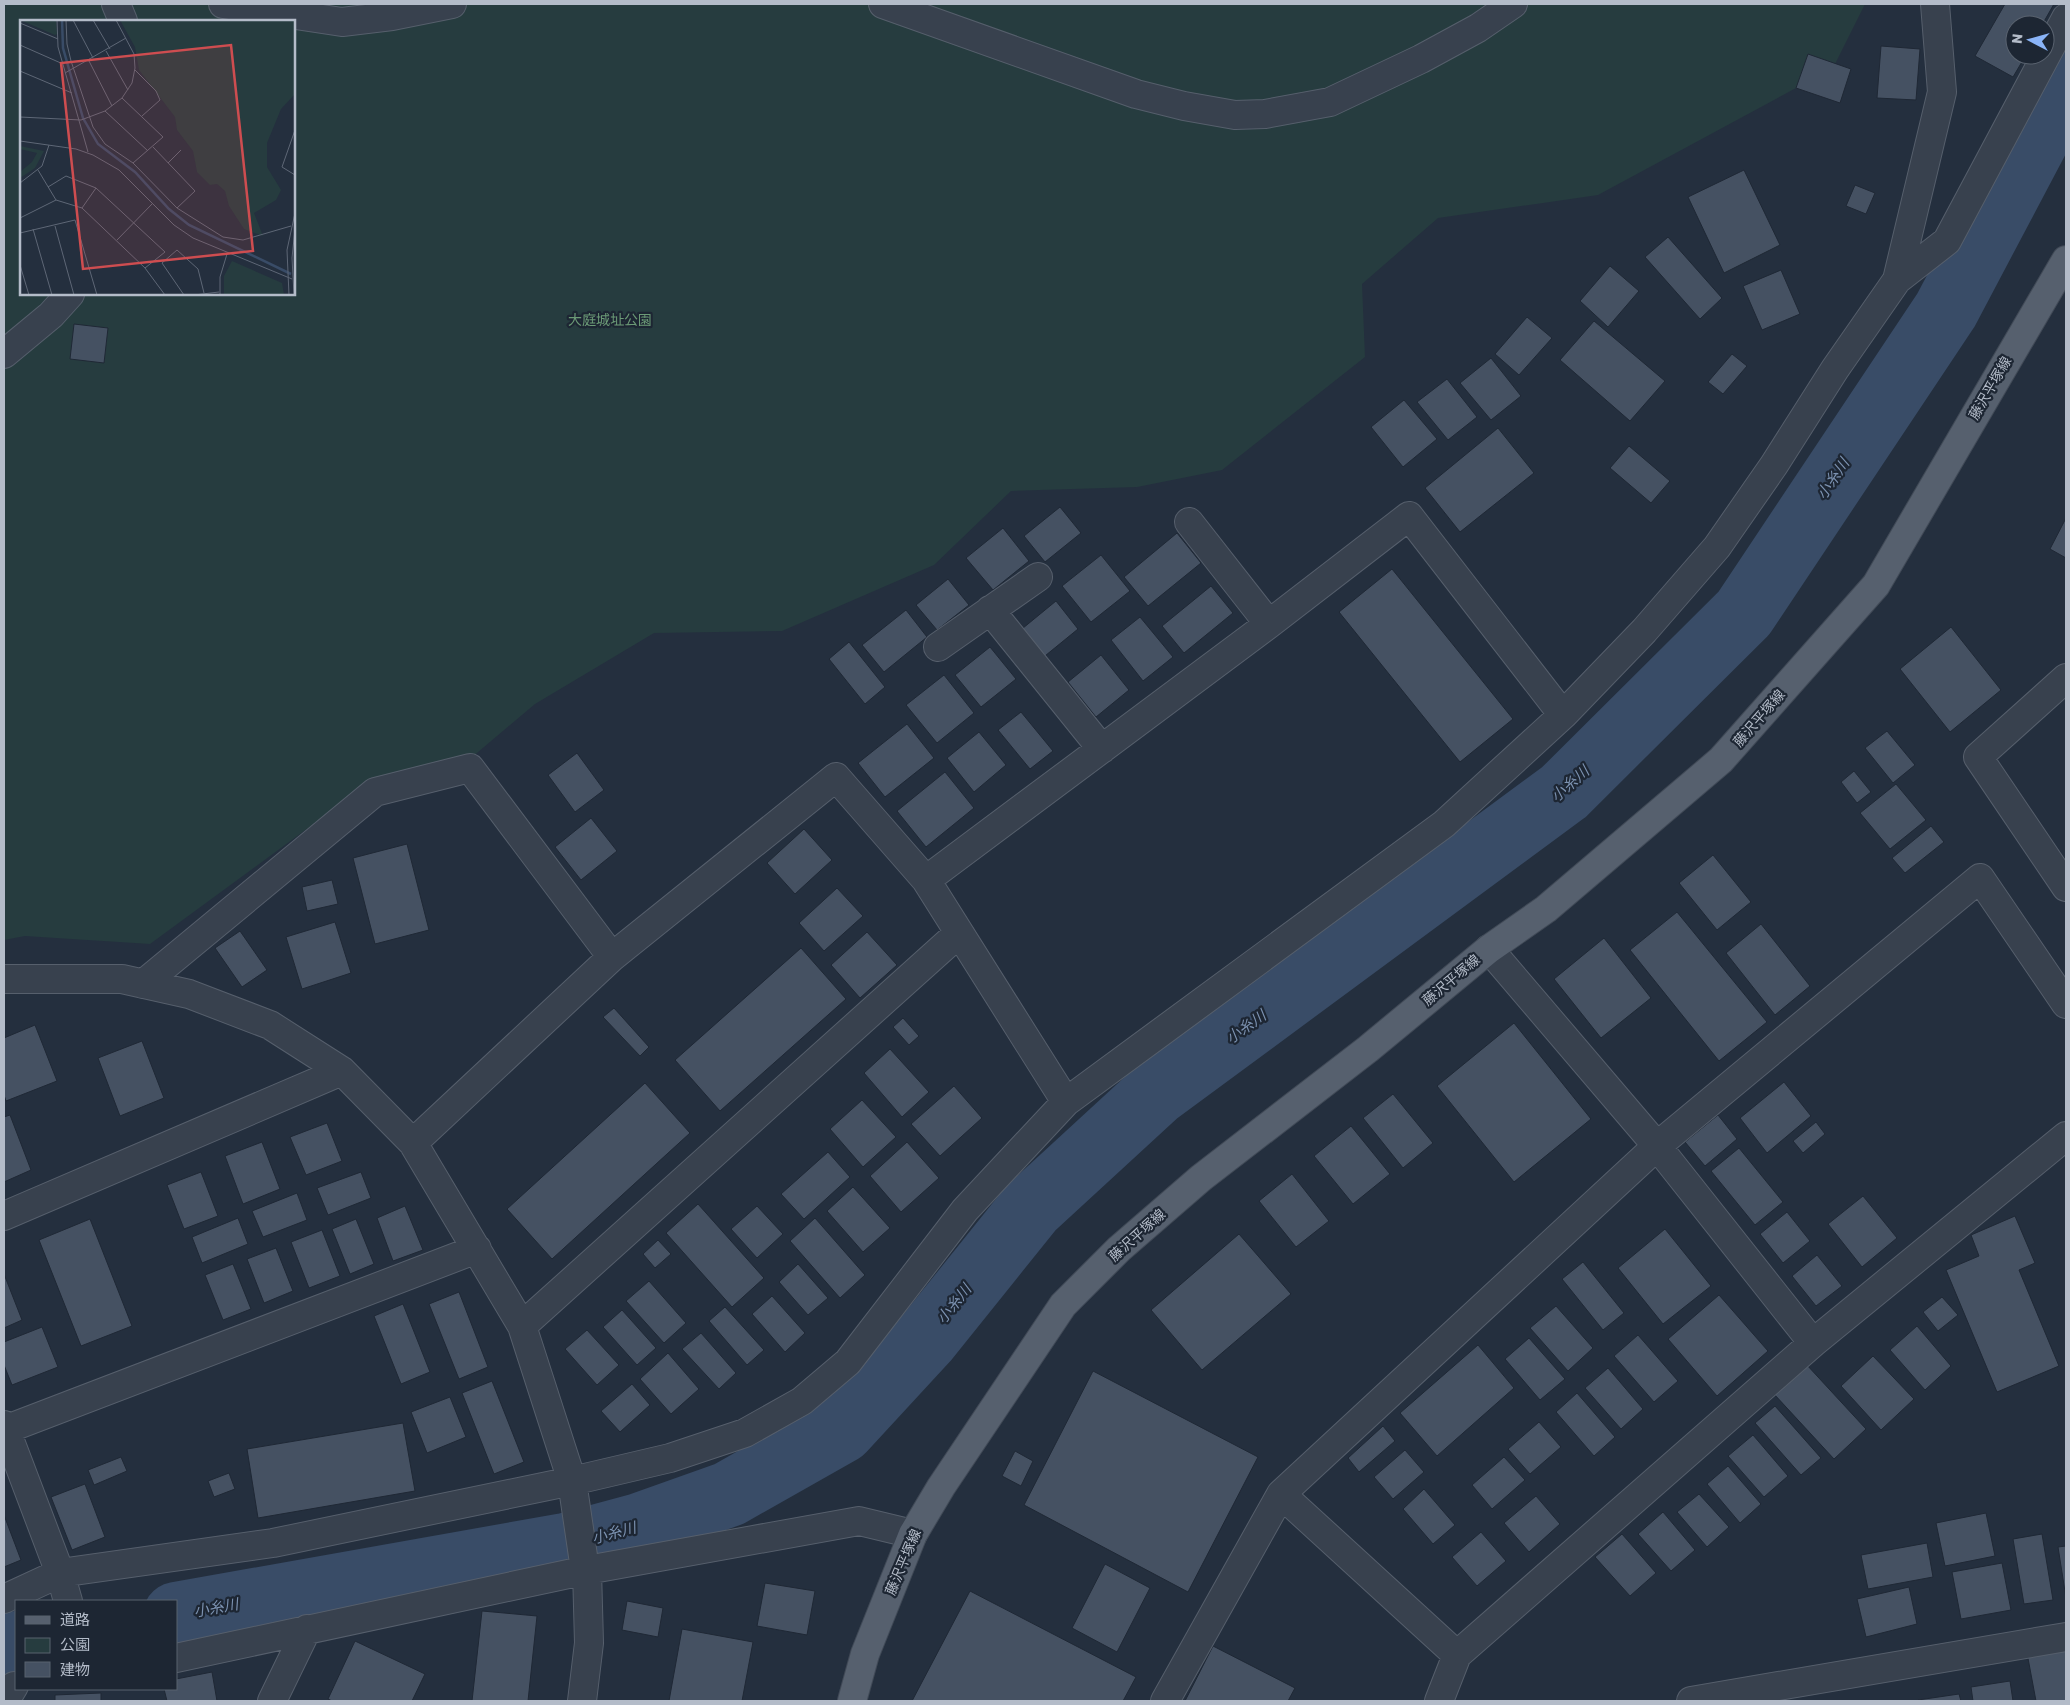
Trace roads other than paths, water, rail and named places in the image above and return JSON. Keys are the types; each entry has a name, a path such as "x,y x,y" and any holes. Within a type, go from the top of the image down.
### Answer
{"main road":[{"name":"藤沢平塚線","path":"852,1701 865,1654 913,1534 941,1487 1063,1306 1119,1249 1201,1178 1368,1049 1489,948 1546,909 1721,760 1876,585 2066,260"}],"street":[{"path":"116,4 123,20"},
{"path":"223,4 392,16 452,4"},
{"path":"882,4 1136,94 1184,106 1235,115 1265,114 1330,102 1421,59 1478,28 1512,4"},
{"path":"1897,280 1942,92 1934,4"},
{"path":"4,1599 60,1573 273,1543 572,1481 670,1458 745,1432 802,1401 848,1362 964,1210 1066,1102 1444,824 1563,715 1644,631 1717,547 1774,465 1835,369 1897,280 1947,241 2066,18"},
{"path":"4,354 52,315 69,295"},
{"path":"926,880 1269,624 1408,516 1563,715"},
{"path":"1189,522 1269,624"},
{"path":"938,647 1038,577"},
{"path":"990,610 1102,749"},
{"path":"2066,678 1978,757 2066,887"},
{"path":"143,984 376,792 470,768 612,957"},
{"path":"413,1143 612,957 836,777 926,880 1066,1102"},
{"path":"1165,1701 1281,1494 1657,1146 1980,878 2066,1004"},
{"path":"522,1326 959,933"},
{"path":"1489,948 1657,1146 1813,1343"},
{"path":"4,979 122,980 189,994 270,1024 342,1071 413,1143 522,1326 572,1481 585,1563 589,1643 582,1701"},
{"path":"4,1216 342,1071"},
{"path":"1439,1701 1457,1655 1813,1343 2066,1136"},
{"path":"68,1600 60,1573 5,1427 477,1249"},
{"path":"1281,1494 1457,1655"},
{"path":"178,1658 585,1563 859,1521 913,1534"},
{"path":"272,1701 307,1629"},
{"path":"1691,1701 2066,1637"}],"waterway":[{"name":"小糸川","path":"178,1615 565,1546 639,1526 729,1494 842,1430 925,1340 1031,1208 1156,1093 1564,792 1744,613 1946,310 2066,83"},
{"name":"小糸川","path":"4,1646 15,1644"}],"park label":[{"name":"大庭城址公園","path":"610,320"}]}
